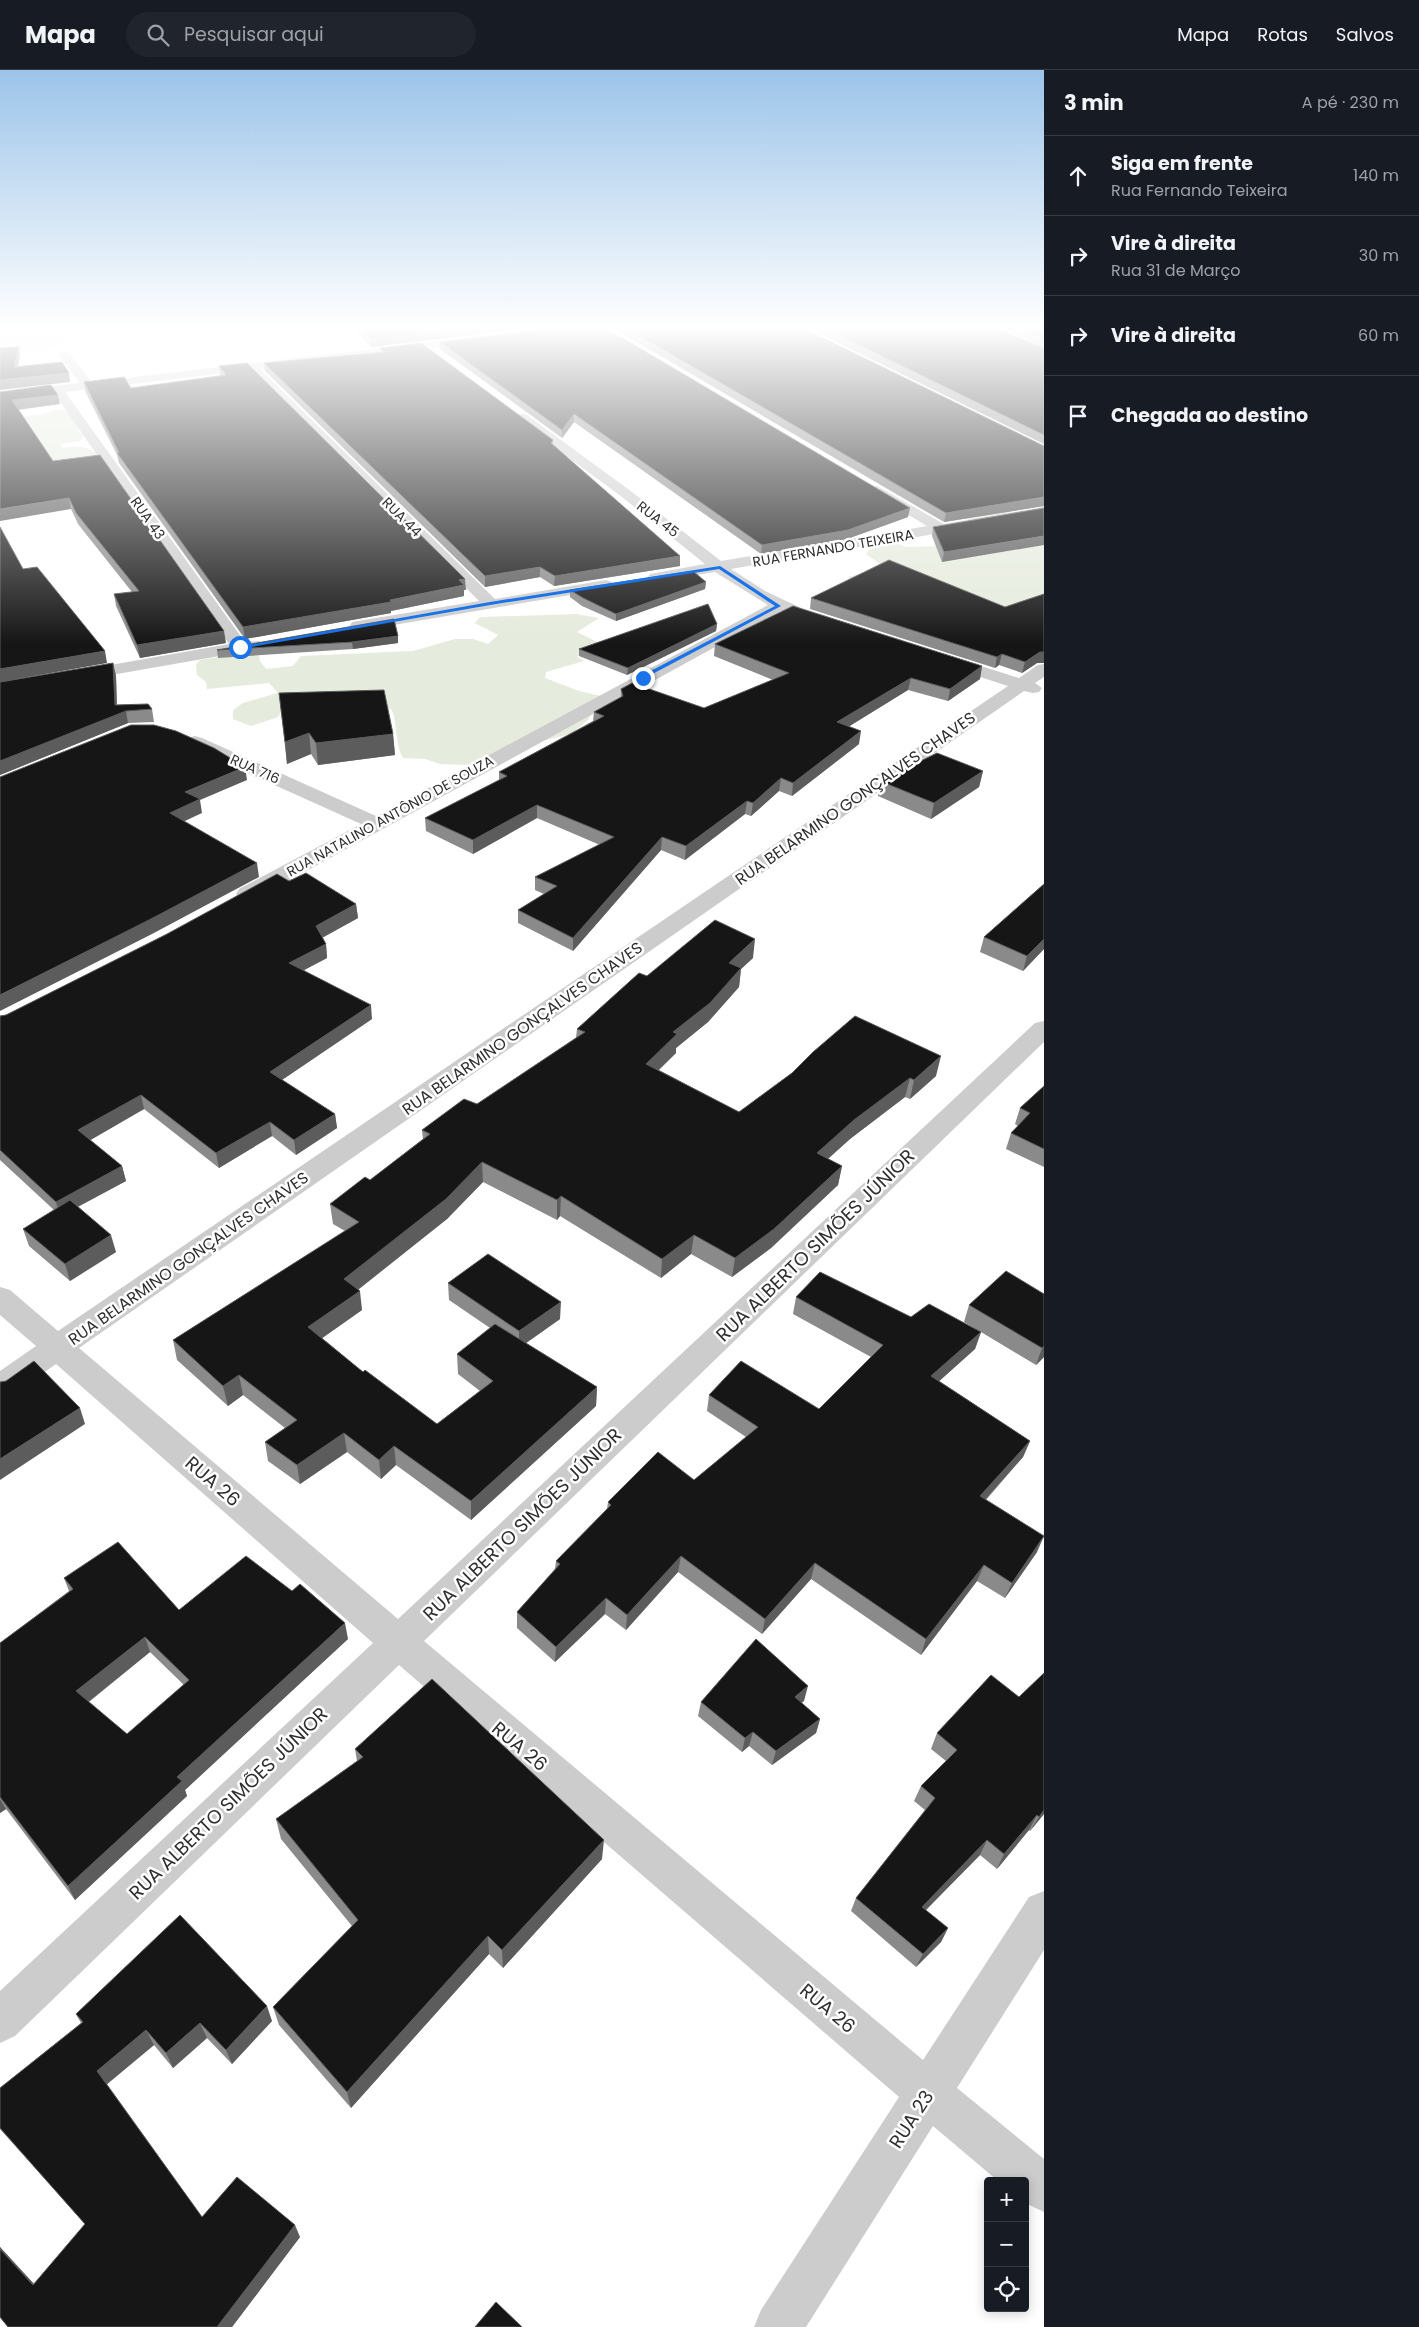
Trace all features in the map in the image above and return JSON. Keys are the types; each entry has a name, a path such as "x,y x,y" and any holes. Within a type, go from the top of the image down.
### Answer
{"street":[{"name":"RUA 43","path":"88,432 240,647"},
{"name":"RUA 44","path":"317,432 490,603"},
{"name":"RUA 45","path":"543,432 720,567 779,606 807,615"},
{"path":"865,483 942,528"},
{"name":"RUA FERNANDO TEIXEIRA","path":"643,579 1044,511"},
{"path":"346,629 490,603 624,582"},
{"name":"RUA NATALINO ANTÔNIO DE SOUZA","path":"230,903 779,606"},
{"path":"58,679 269,642"},
{"path":"928,654 1044,692"},
{"name":"RUA BELARMINO GONÇALVES CHAVES","path":"0,1387 1044,670"},
{"name":"RUA 716","path":"179,735 376,823"},
{"name":"RUA ALBERTO SIMÕES JÚNIOR","path":"0,2021 1044,1028"},
{"name":"RUA 26","path":"0,1298 59,1347 398,1642 928,2093 1044,2188"},
{"name":"RUA 23","path":"778,2327 1044,1912"}],"shaded area":[{"path":"27,432 80,432 84,435 80,441 59,444 62,448 88,449 97,454 101,459 53,470"},
{"path":"1001,512 1044,513 1044,599 1016,616 860,587 848,577 885,568 866,554 874,545 891,541 906,547 944,546 970,525 967,518 945,516"},
{"path":"576,614 599,618 577,632 601,644 584,650 577,657 584,661 546,672 545,678 579,691 601,696 588,720 571,734 533,743 472,765 440,764 425,759 403,758 398,745 395,719 391,709 281,712 278,717 251,726 233,719 233,710 243,703 278,693 269,683 207,689 206,682 197,675 196,665 200,660 258,651 260,661 266,669 293,666 301,656 413,651 455,639 473,639 488,644 498,635 475,623 480,617"}],"building":[{"path":"0,432 34,432 53,461 100,455 224,631 137,645 114,594 139,591 76,513 69,498 0,509"},
{"path":"109,432 317,432 465,579 459,580 464,585 390,600 391,602 243,627 117,453 119,453"},
{"path":"336,432 543,432 553,440 551,443 680,556 555,576 540,567 485,576"},
{"path":"600,432 782,432 910,508 848,530 762,545"},
{"path":"806,432 1016,432 1044,446 1044,497 946,513"},
{"path":"1044,508 1044,536 944,552 933,527"},
{"path":"0,527 23,569 37,567 105,651 0,669"},
{"path":"889,560 1005,607 1044,594 1044,652 1040,652 1025,662 1002,654 997,657 811,598"},
{"path":"693,571 706,582 616,614 570,590"},
{"path":"708,604 717,624 628,668 579,649"},
{"path":"793,606 982,666 950,689 911,678 837,722 861,731 793,783 781,778 753,803 747,801 686,846 662,837 573,938 518,910 557,886 535,877 614,837 537,805 473,840 425,818 507,776 499,772 604,716 594,712 623,696 621,689 632,683 704,708 789,673 715,644"},
{"path":"394,619 398,636 352,642 217,650"},
{"path":"113,663 115,705 148,704 152,709 126,711 0,761 0,682"},
{"path":"384,690 393,734 316,743 309,733 285,742 279,693"},
{"path":"131,725 154,725 176,731 214,748 245,767 185,792 200,799 170,813 257,863 0,995 0,777"},
{"path":"937,753 983,771 934,803 880,781"},
{"path":"306,873 356,904 316,926 326,944 289,963 371,1005 270,1072 335,1114 294,1140 270,1122 216,1153 141,1095 78,1130 122,1166 56,1202 0,1150 0,1016 6,1015 167,934 277,874 289,881"},
{"path":"1044,884 1044,939 1027,956 984,937"},
{"path":"715,920 755,939 729,963 741,968 710,1003 673,1032 677,1034 646,1064 739,1112 792,1073 855,1016 941,1056 914,1080 910,1078 854,1120 817,1153 842,1166 774,1229 735,1258 694,1235 662,1259 561,1196 557,1200 482,1162 446,1199 344,1279 360,1291 308,1327 363,1372 365,1370 437,1424 493,1381 457,1354 495,1324 597,1387 471,1501 394,1446 379,1460 344,1433 297,1465 265,1442 297,1420 239,1375 223,1386 173,1340 359,1222 330,1204 365,1177 370,1180 430,1134 422,1130 464,1099 477,1104 585,1032 577,1029 639,973 647,976"},
{"path":"1044,1086 1044,1149 1011,1133 1030,1113 1020,1108"},
{"path":"70,1200 111,1235 65,1264 23,1229"},
{"path":"488,1254 561,1302 519,1331 448,1283"},
{"path":"1006,1271 1044,1294 1044,1346 1042,1348 969,1305"},
{"path":"820,1272 911,1317 929,1304 981,1332 931,1376 1030,1441 980,1496 1044,1536 1012,1583 984,1565 926,1639 815,1563 765,1619 681,1556 627,1615 606,1598 556,1647 517,1612 560,1564 556,1561 611,1505 608,1502 658,1452 694,1480 758,1427 709,1395 741,1361 819,1409 883,1345 796,1297"},
{"path":"34,1361 80,1408 0,1459 0,1382 6,1381"},
{"path":"118,1542 179,1610 246,1556 292,1591 300,1584 345,1623 177,1777 182,1781 68,1886 0,1797 0,1643 73,1589 64,1578","holes":["145,1637 189,1680 127,1734 76,1691"]},
{"path":"756,1639 808,1686 795,1697 820,1719 776,1751 753,1732 745,1738 701,1702"},
{"path":"1044,1673 1044,1810 1039,1817 1037,1815 1004,1854 987,1840 922,1907 948,1928 923,1954 856,1898 935,1798 921,1786 957,1750 937,1733 991,1675 1019,1697"},
{"path":"432,1679 604,1840 502,1950 488,1936 347,2092 273,2007 358,1920 276,1819 363,1757 355,1749"},
{"path":"180,1915 267,2006 226,2050 200,2023 166,2053 146,2030 97,2071 202,2217 237,2177 295,2225 217,2327 8,2327 0,2317 0,2249 33,2285 85,2224 0,2128 0,2088 83,2022 76,2014"},
{"path":"496,2302 522,2327 475,2327"}],"route":[{"path":"240,647 490,603 720,567 779,606 643,678"}]}
